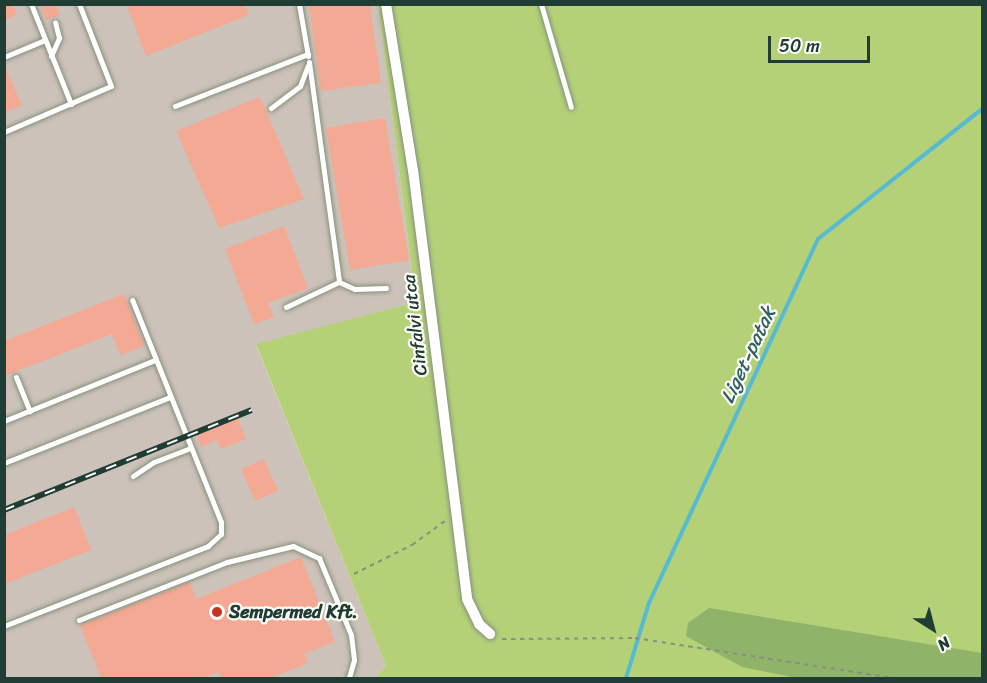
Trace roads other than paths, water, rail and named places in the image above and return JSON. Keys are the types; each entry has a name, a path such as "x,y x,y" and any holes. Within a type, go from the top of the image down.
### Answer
{"street":[{"name":"Cinfalvi utca","path":"386,4 413,171 467,598 479,624 490,634"}],"lane":[{"path":"31,4 70,104"},
{"path":"4,132 111,86 79,4"},
{"path":"299,4 339,282"},
{"path":"541,4 571,107"},
{"path":"51,56 59,38 55,22"},
{"path":"4,57 45,40"},
{"path":"175,106 308,54"},
{"path":"271,108 300,86 309,62"},
{"path":"286,307 339,282 355,289 386,288"},
{"path":"4,626 208,546 219,538 221,522 132,300"},
{"path":"4,421 155,360"},
{"path":"16,377 30,411"},
{"path":"4,463 170,397"},
{"path":"133,477 154,462 190,448"},
{"path":"78,620 227,562 292,546 319,558 351,635 354,660 349,678"}],"waterway":[{"name":"Liget-patak","path":"626,678 649,603 818,239 982,109"}],"railway":[{"path":"4,510 252,410"}],"place":[{"name":"Sempermed Kft.","path":"217,612"}]}
